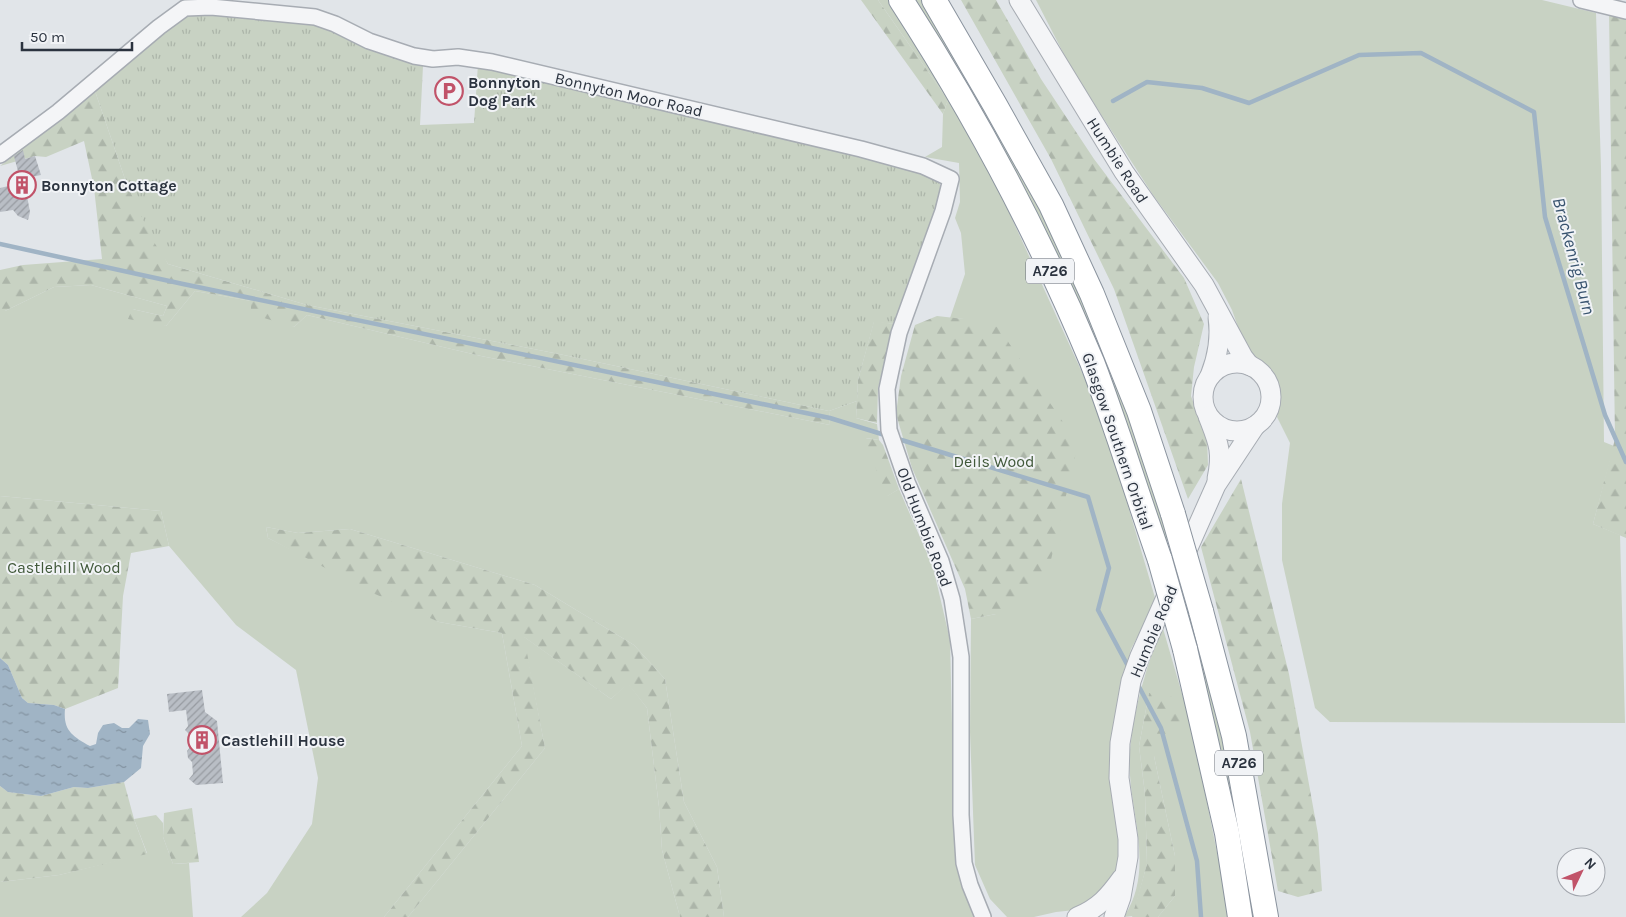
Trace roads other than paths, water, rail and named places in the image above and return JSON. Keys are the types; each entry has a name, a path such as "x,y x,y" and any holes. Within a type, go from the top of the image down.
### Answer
{"highway":[{"name":"Glasgow Southern Orbital","path":"901,0 952,83 1024,216 1092,364 1160,560 1185,649 1228,833 1240,917"},
{"name":"Glasgow Southern Orbital","path":"934,0 996,104 1051,205 1092,294 1138,411 1173,514 1234,736 1266,917"}],"street":[{"path":"1581,0 1626,11"},
{"name":"Humbie Road","path":"1021,2 1124,172 1204,285 1243,357 1250,366"},
{"name":"Bonnyton Moor Road","path":"0,156 58,112 159,27 185,8 211,7 315,18 335,24 369,41 414,56 433,59 458,58 492,62 861,149 923,166 951,180"},
{"name":"Old Humbie Road","path":"951,180 940,220 898,334 887,389 889,430 906,482 941,561 952,599 961,657 961,815 964,863 970,885"},
{"name":"Humbie Road","path":"1210,376 1217,358 1219,338 1217,311"},
{"path":"1238,363 1250,366 1260,372 1268,383 1271,394 1269,408 1264,418 1255,426 1244,430 1229,431 1218,426 1207,413 1203,404 1205,384 1210,376 1228,364 1238,363"},
{"name":"Humbie Road","path":"1207,413 1220,448 1216,485"},
{"name":"Humbie Road","path":"1114,917 1121,897 1128,857 1128,839 1120,778 1120,743 1131,681 1140,656 1216,485 1255,426"},
{"path":"1077,917 1090,912 1102,903 1125,874"},
{"path":"970,885 983,917"},
{"path":"970,885 996,917"}],"water":[{"path":"0,658 8,665 22,698 28,703 54,705 65,709 67,727 70,732 90,746 96,744 98,733 103,725 114,723 122,728 129,728 138,719 148,720 150,734 143,746 141,768 124,782 88,788 74,787 41,796 8,792 0,786"}],"waterway":[{"name":"Brackenrig Burn","path":"1113,101 1147,82 1202,88 1249,103 1359,55 1421,53 1534,112 1545,217 1605,415 1626,462"},
{"path":"0,244 183,284 830,418 888,436"},
{"path":"895,438 1088,497 1109,568 1098,610 1129,668"},
{"path":"1137,683 1161,728 1197,861 1201,917"}],"place":[{"name":"Bonnyton Dog Park","path":"449,91"},
{"name":"Bonnyton Cottage","path":"22,185"},
{"name":"Castlehill House","path":"202,740"}],"park label":[{"name":"Deils Wood","path":"994,461"},
{"name":"Castlehill Wood","path":"64,567"}]}
